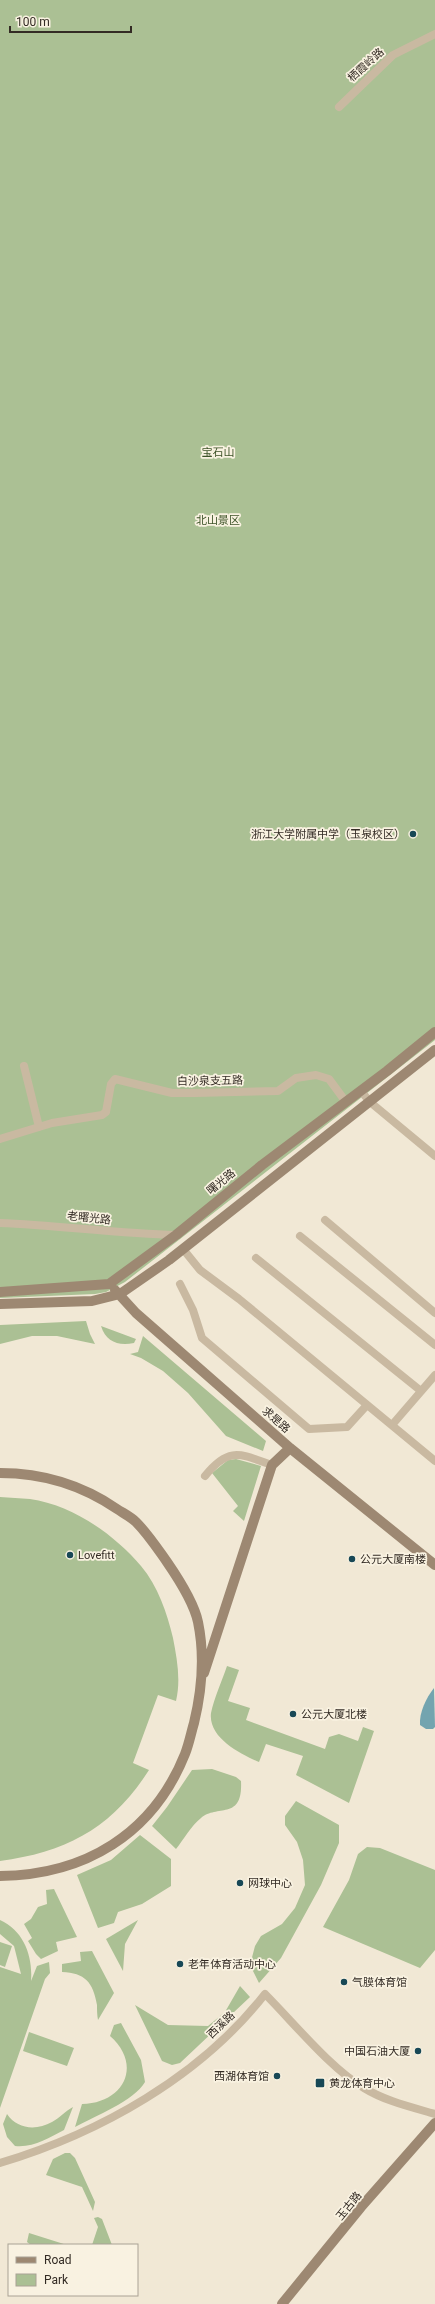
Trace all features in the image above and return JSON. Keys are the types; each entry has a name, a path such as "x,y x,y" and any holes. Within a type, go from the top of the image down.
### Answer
{"main road":[{"name":"曙光路","path":"109,1284 176,1234 262,1165 361,1091 435,1032"},
{"path":"0,1304 92,1301 120,1294 183,1249 435,1050"},
{"path":"0,1292 109,1284"},
{"name":"求是路","path":"109,1284 120,1294 136,1313 290,1448 435,1565"},
{"path":"0,1876 63,1869 119,1842 143,1821 172,1781 186,1753 203,1676 272,1465 290,1448"},
{"path":"0,1473 22,1473 57,1480 98,1496 135,1520 153,1542 178,1579 198,1620 203,1676"},
{"name":"玉古路","path":"282,2304 361,2207 435,2123"}],"street":[{"name":"栖霞岭路","path":"339,107 393,55 435,34"},
{"path":"0,1139 39,1127 24,1066"},
{"name":"白沙泉支五路","path":"39,1127 102,1115 106,1112 111,1084 115,1080 172,1093 278,1091 296,1078 316,1075 329,1079 346,1102"},
{"path":"361,1091 370,1102 435,1156"},
{"path":"325,1220 435,1313"},
{"name":"老曙光路","path":"0,1223 99,1229 132,1234 176,1234"},
{"path":"300,1236 435,1345"},
{"path":"183,1249 200,1270 239,1299 435,1461"},
{"path":"256,1258 421,1391"},
{"path":"180,1284 193,1310 202,1338 309,1429 347,1427 367,1405"},
{"path":"392,1425 435,1375"},
{"path":"205,1476 219,1460 225,1456 240,1454 272,1465"},
{"name":"西溪路","path":"0,2163 70,2137 136,2104 165,2086 190,2069 222,2040 265,1994 329,2060 364,2089 395,2103 435,2114"}],"green space":[{"name":"北山景区","path":"0,0 435,0 435,1040 125,1282 106,1292 95,1294 0,1298"},
{"path":"86,1321 95,1344 57,1336 32,1336 0,1344 0,1325"},
{"path":"101,1326 136,1339 134,1343 128,1344 113,1342 106,1336"},
{"path":"143,1336 266,1441 263,1451 226,1436 188,1393 163,1371 141,1358 130,1354 138,1352"},
{"path":"236,1459 261,1466 244,1521 233,1511 238,1506 212,1473 228,1460"},
{"path":"0,1497 30,1499 46,1502 76,1514 105,1532 130,1554 141,1566 152,1582 168,1619 177,1662 178,1685 176,1701 158,1695 133,1763 149,1770 135,1790 120,1807 86,1834 67,1844 24,1857 0,1861"},
{"path":"227,1666 239,1670 228,1701 250,1708 246,1720 325,1749 329,1737 339,1734 358,1741 363,1727 374,1731 349,1803 296,1775 303,1756 266,1744 259,1762 235,1750 220,1737 211,1722 211,1713"},
{"path":"212,1769 236,1777 241,1781 241,1794 238,1802 234,1807 208,1814 197,1821 176,1849 152,1826 192,1770"},
{"path":"296,1801 339,1825 339,1843 321,1885 281,1958 259,1983 250,1965 255,1946 261,1936 282,1924 295,1908 305,1885 303,1860 297,1842 285,1825 285,1816"},
{"path":"140,1835 171,1859 171,1886 142,1904 118,1912 114,1923 98,1928 77,1875 111,1860"},
{"path":"367,1847 380,1848 435,1870 435,1950 420,1968 323,1927 349,1880 358,1854"},
{"path":"54,1889 77,1937 56,1942 58,1951 41,1959 28,1941 32,1938 24,1924 31,1919 38,1907 47,1904 46,1890"},
{"path":"0,1920 15,1931 25,1945 30,1962 31,1981 37,1966 49,1962 50,1973 45,1979 0,2108 0,1967 21,1974 14,1946 0,1934"},
{"path":"138,1920 125,1944 123,1971 106,1939"},
{"path":"0,1942 12,1946 5,1967 0,1965"},
{"path":"92,1951 114,1993 98,2020 95,1997 87,1980 77,1974 62,1972 62,1964 81,1961 80,1952"},
{"path":"240,1986 250,1997 180,2063 172,2065 162,2061 135,2005 168,2025 208,2026 225,2012"},
{"path":"121,2023 141,2060 145,2082 140,2089 123,2102 75,2127 82,2104 97,2102 109,2097 118,2090 124,2080 127,2070 125,2059 120,2047 110,2036 114,2025"},
{"path":"29,2032 74,2048 67,2066 23,2051"},
{"path":"73,2107 64,2130 47,2139 34,2144 15,2146 7,2137 3,2124 7,2114 16,2123 21,2125 27,2127 40,2127 58,2119 67,2110"},
{"path":"65,2153 70,2153 75,2158 95,2202 93,2211 82,2187 46,2175 53,2159"},
{"path":"98,2217 102,2219 112,2244 92,2244 98,2227 94,2218"},
{"path":"29,2233 64,2244 30,2244 27,2242"}],"water":[{"path":"434,1688 435,1727 433,1729 426,1729 420,1725 420,1720 428,1696"}],"place":[{"name":"浙江大学附属中学（玉泉校区）","path":"413,834"},
{"name":"Lovefitt","path":"70,1555"},
{"name":"公元大厦南楼","path":"352,1559"},
{"name":"公元大厦北楼","path":"293,1714"},
{"name":"网球中心","path":"240,1883"},
{"name":"老年体育活动中心","path":"180,1964"},
{"name":"气膜体育馆","path":"344,1982"},
{"name":"中国石油大厦","path":"418,2051"},
{"name":"西湖体育馆","path":"277,2076"},
{"name":"黄龙体育中心","path":"320,2083"}],"park label":[{"name":"宝石山","path":"218,452"}]}
